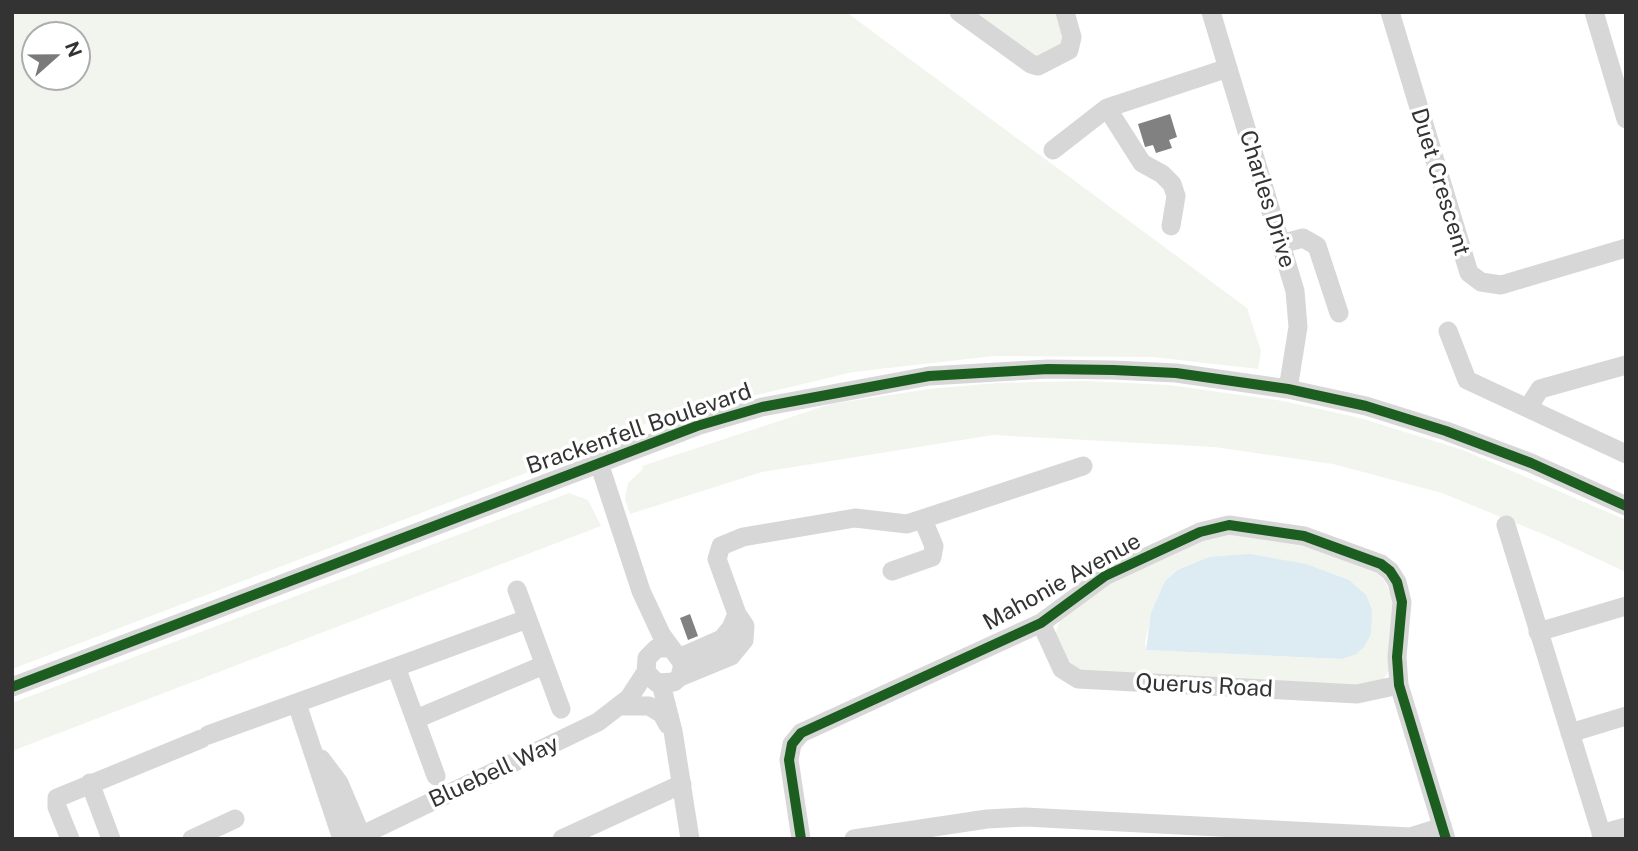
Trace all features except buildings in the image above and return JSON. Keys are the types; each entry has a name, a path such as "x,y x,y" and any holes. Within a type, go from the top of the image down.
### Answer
{"street":[{"path":"959,12 1031,64 1038,66 1069,50 1072,37 1065,12"},
{"name":"Charles Drive","path":"1211,12 1298,308 1289,389"},
{"name":"Duet Crescent","path":"1390,12 1469,273 1481,282 1501,285 1626,248"},
{"path":"1594,12 1623,98 1626,119"},
{"path":"1053,150 1107,108 1228,68"},
{"path":"1107,108 1142,163 1162,174 1172,184 1176,195 1171,226"},
{"path":"1281,244 1303,238 1317,246 1339,313"},
{"path":"1448,331 1467,380 1626,454"},
{"path":"1532,410 1533,400 1540,389 1626,365"},
{"name":"Brackenfell Boulevard","path":"12,687 697,426 762,407 929,376 1035,369 1113,370 1176,373 1289,389 1366,406 1446,431 1531,463 1626,506"},
{"path":"599,463 665,670 690,839"},
{"path":"625,702 665,670 722,639 732,628 737,614 717,559 721,546 743,537 855,517 896,525 923,520 1083,466"},
{"path":"892,571 932,557 934,546 923,520"},
{"path":"1506,525 1602,836 1626,827"},
{"name":"Mahonie Avenue","path":"801,839 789,760 792,744 801,733 1041,623 1088,586 1117,571 1213,527 1247,526 1304,536 1381,564 1390,571 1397,582 1402,602 1397,657 1399,685 1444,833"},
{"path":"517,590 561,709"},
{"path":"1538,632 1626,606"},
{"path":"70,839 56,802 62,794 204,737 527,619"},
{"name":"Querus Road","path":"1041,623 1062,669 1078,679 1357,694 1399,685"},
{"path":"416,719 544,664"},
{"path":"396,667 436,776"},
{"path":"625,702 656,709 675,736"},
{"name":"Bluebell Way","path":"352,838 598,722 625,702"},
{"path":"297,704 316,753 339,783 352,838"},
{"path":"1570,733 1626,716"},
{"path":"90,783 111,839"},
{"path":"562,839 682,784"},
{"path":"854,839 987,819 1025,817 1410,837 1444,833"},
{"path":"192,839 235,819"}],"shaded area":[{"path":"12,12 846,12 1247,308 1261,351 1258,369 1153,357 994,356 853,372 715,405 689,407 658,417 623,436 12,669"},
{"path":"968,12 1057,12 1063,43 1040,60"},
{"path":"1085,381 1169,385 1283,401 1360,418 1463,450 1626,520 1626,572 1550,537 1442,493 1333,464 1214,447 993,435 762,472 630,514 625,499 628,483 643,469 642,466 831,404 929,389 997,383"},
{"path":"569,493 588,500 601,526 12,751 12,703"},
{"path":"1216,533 1284,539 1368,564 1382,576 1393,599 1390,669 1383,680 1372,686 1073,670 1055,635 1060,620 1095,590","holes":["1209,557 1355,655 1342,659 1146,650 1145,642 1152,613 1165,581 1176,570"]},
{"path":"1250,554 1306,564 1349,580 1366,595 1372,610 1371,634 1364,647 1355,655 1342,659 1146,650 1151,613 1165,581 1177,570 1209,557"}],"cycle path":[{"path":"12,687 697,426 762,407 929,376 1048,369 1113,370 1176,373 1288,389 1366,406 1446,431 1531,463 1626,506"},
{"path":"801,839 789,760 792,744 801,733 1041,623 1105,576 1200,532 1229,525 1304,536 1381,564 1390,571 1397,582 1402,602 1397,657 1399,685 1446,839"}]}
